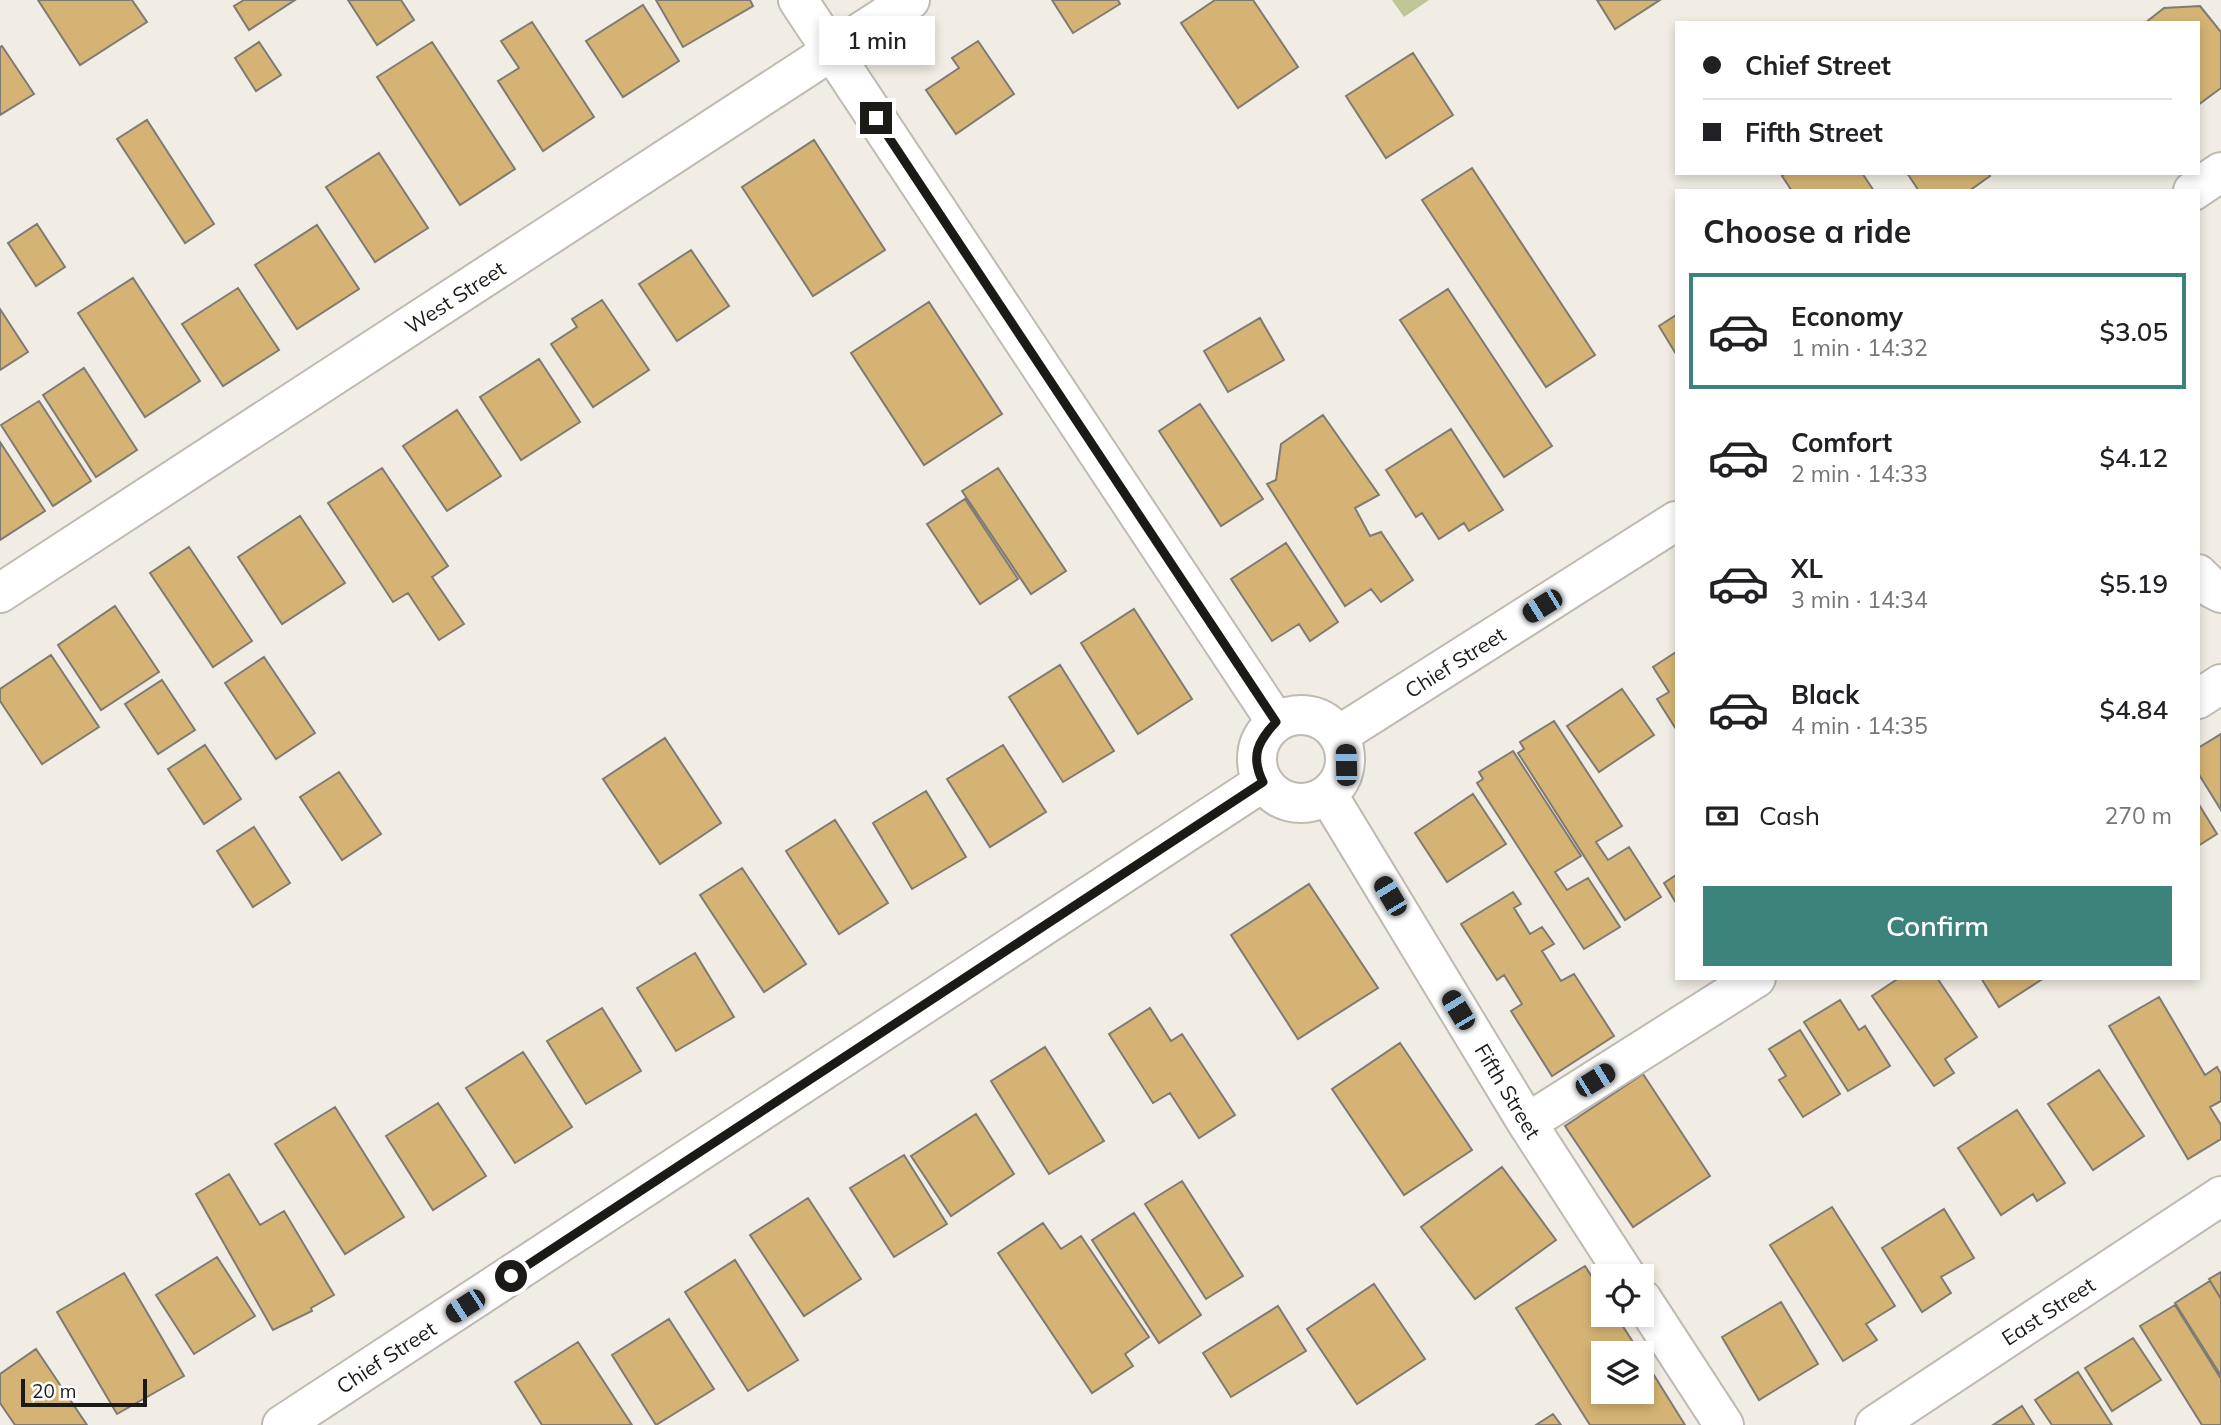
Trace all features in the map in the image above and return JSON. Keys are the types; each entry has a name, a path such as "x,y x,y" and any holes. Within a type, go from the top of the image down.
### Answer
{"street":[{"path":"798,0 1276,722"},
{"name":"West Street","path":"0,593 910,0"},
{"path":"2196,189 2221,172"},
{"name":"Chief Street","path":"1339,735 1675,522"},
{"path":"2200,576 2221,593"},
{"path":"2200,698 2221,684"},
{"path":"1293,715 1311,716 1327,722 1339,735 1345,751 1346,765 1340,782 1328,795 1310,803 1292,803 1276,796 1263,782 1258,772 1256,754 1262,737 1276,722 1293,715"},
{"name":"Chief Street","path":"282,1425 1263,782"},
{"name":"Fifth Street","path":"1328,795 1527,1123 1618,1264"},
{"path":"1527,1123 1753,980"},
{"name":"East Street","path":"1874,1425 2221,1196"},
{"path":"1654,1317 1724,1425"}],"green space":[{"path":"1392,0 1429,0 1404,17"}],"building":[{"path":"38,0 132,0 147,22 80,65"},
{"path":"244,0 295,0 249,30 234,6"},
{"path":"348,0 401,0 414,20 377,45"},
{"path":"656,0 750,0 753,6 683,47"},
{"path":"1052,0 1118,0 1120,4 1073,33"},
{"path":"1215,0 1253,0 1298,67 1238,108 1181,23"},
{"path":"1597,0 1660,0 1615,29"},
{"path":"643,5 679,61 623,97 586,41"},
{"path":"2200,6 2221,32 2221,88 2200,104 2200,21 2148,21 2164,8"},
{"path":"532,22 594,117 543,151 498,81 519,68 501,41"},
{"path":"978,41 1014,94 956,134 926,90 959,68 952,58"},
{"path":"259,42 281,75 256,91 235,58"},
{"path":"432,42 515,169 460,205 377,77"},
{"path":"2,46 34,94 0,115 0,47"},
{"path":"1413,53 1453,115 1386,158 1346,96"},
{"path":"147,120 214,224 185,243 117,139"},
{"path":"814,140 885,250 813,296 742,187"},
{"path":"379,153 428,228 375,262 326,187"},
{"path":"1472,168 1595,355 1546,387 1422,200"},
{"path":"1863,175 1873,189 1791,189 1782,176"},
{"path":"1908,175 1990,176 1972,189 1918,189"},
{"path":"37,224 65,267 36,286 8,243"},
{"path":"317,225 359,289 297,329 255,265"},
{"path":"691,250 729,306 677,341 639,284"},
{"path":"133,278 200,381 145,417 78,313"},
{"path":"238,288 279,350 223,386 182,324"},
{"path":"1448,289 1552,446 1504,477 1400,320"},
{"path":"602,300 649,370 593,407 551,344 577,327 572,319"},
{"path":"929,302 1002,414 924,465 851,353"},
{"path":"0,309 28,352 0,370"},
{"path":"1675,316 1675,352 1659,326"},
{"path":"1260,318 1284,360 1228,392 1204,351"},
{"path":"539,359 580,422 521,460 480,397"},
{"path":"84,368 137,450 96,477 43,395"},
{"path":"39,401 91,481 53,506 1,425"},
{"path":"1200,404 1263,499 1221,526 1159,431"},
{"path":"457,410 501,476 447,511 403,446"},
{"path":"1323,415 1379,495 1355,508 1370,536 1381,532 1413,580 1381,602 1371,589 1345,606 1267,484 1276,480 1281,444"},
{"path":"1451,429 1503,510 1469,531 1464,523 1439,539 1422,513 1416,517 1386,470"},
{"path":"0,442 45,511 0,540"},
{"path":"382,468 448,566 432,577 464,624 439,640 408,593 393,602 328,503"},
{"path":"998,468 1066,571 1031,594 962,491"},
{"path":"965,499 1018,579 980,604 927,524"},
{"path":"300,516 345,583 282,624 238,557"},
{"path":"1286,543 1338,622 1310,641 1299,624 1272,641 1231,579"},
{"path":"189,547 252,641 213,667 150,573"},
{"path":"115,606 159,672 101,710 58,645"},
{"path":"1134,609 1192,699 1138,734 1081,643"},
{"path":"1675,653 1675,727 1657,699 1669,692 1653,667"},
{"path":"51,655 99,727 42,764 0,701 0,689"},
{"path":"264,657 315,733 276,759 225,683"},
{"path":"1060,665 1114,751 1063,782 1009,697"},
{"path":"162,680 195,730 158,754 125,704"},
{"path":"1622,689 1654,735 1599,772 1567,726"},
{"path":"1554,721 1622,826 1596,842 1608,860 1629,847 1661,897 1625,920 1518,753 1524,749 1520,742"},
{"path":"2221,734 2221,810 2200,776 2200,747"},
{"path":"665,738 721,823 660,864 603,779"},
{"path":"205,745 241,799 204,824 168,769"},
{"path":"1003,745 1046,812 990,847 947,779"},
{"path":"1513,751 1581,856 1555,872 1567,890 1588,878 1620,927 1584,949 1477,783 1483,779 1479,772"},
{"path":"339,772 381,834 342,860 300,797"},
{"path":"926,791 966,857 912,889 873,823"},
{"path":"1473,794 1506,844 1447,882 1415,833"},
{"path":"2200,806 2217,834 2200,845"},
{"path":"835,820 888,903 839,934 786,851"},
{"path":"254,827 290,883 253,907 217,851"},
{"path":"742,868 806,964 764,992 700,895"},
{"path":"1675,876 1675,901 1664,883"},
{"path":"1309,884 1378,988 1298,1039 1231,935"},
{"path":"1513,892 1521,904 1514,908 1530,934 1542,927 1554,944 1542,951 1561,981 1574,974 1614,1036 1552,1076 1511,1011 1522,1004 1504,975 1497,980 1461,924"},
{"path":"695,953 734,1017 676,1051 637,988"},
{"path":"1896,980 1938,980 1977,1037 1945,1059 1954,1073 1934,1086 1872,996"},
{"path":"1982,980 2041,980 1999,1007"},
{"path":"2159,997 2205,1075 2217,1067 2221,1074 2221,1101 2210,1107 2221,1125 2221,1139 2188,1159 2109,1026"},
{"path":"1840,1000 1859,1030 1865,1026 1890,1066 1848,1091 1804,1022"},
{"path":"602,1008 641,1071 586,1104 547,1041"},
{"path":"1150,1008 1171,1041 1182,1034 1235,1115 1199,1138 1170,1093 1153,1103 1109,1034"},
{"path":"1800,1030 1840,1094 1803,1117 1779,1080 1786,1076 1769,1049"},
{"path":"1400,1043 1472,1150 1404,1195 1332,1089"},
{"path":"1045,1047 1104,1141 1049,1174 991,1081"},
{"path":"523,1052 572,1127 515,1163 466,1088"},
{"path":"2099,1070 2144,1136 2093,1170 2048,1104"},
{"path":"1643,1074 1710,1176 1633,1227 1565,1126"},
{"path":"438,1103 486,1176 433,1210 386,1136"},
{"path":"335,1107 404,1217 345,1254 275,1144"},
{"path":"2017,1110 2065,1183 2037,1201 2033,1194 2001,1215 1958,1148"},
{"path":"976,1114 1014,1174 951,1216 911,1156"},
{"path":"904,1155 947,1224 894,1257 850,1188"},
{"path":"1502,1167 1556,1240 1475,1299 1421,1227"},
{"path":"229,1174 260,1225 284,1211 334,1295 311,1308 312,1311 273,1330 196,1194"},
{"path":"1182,1181 1243,1276 1206,1299 1145,1204"},
{"path":"808,1198 861,1279 804,1316 750,1235"},
{"path":"1832,1207 1895,1306 1866,1324 1877,1340 1843,1361 1770,1245"},
{"path":"1944,1209 1974,1258 1941,1277 1951,1293 1922,1312 1882,1248"},
{"path":"1134,1213 1201,1315 1159,1343 1092,1240"},
{"path":"1043,1223 1061,1249 1081,1236 1149,1337 1125,1354 1133,1366 1092,1393 998,1253"},
{"path":"217,1257 255,1316 194,1354 156,1295"},
{"path":"735,1260 798,1360 748,1391 685,1292"},
{"path":"1585,1266 1591,1275 1591,1327 1623,1327 1632,1341 1591,1341 1591,1404 1654,1404 1654,1375 1685,1425 1590,1425 1516,1308"},
{"path":"2221,1272 2221,1299 2209,1279"},
{"path":"124,1273 184,1376 117,1414 57,1312"},
{"path":"2210,1281 2221,1299 2221,1376 2175,1303"},
{"path":"1374,1284 1425,1359 1357,1404 1307,1329"},
{"path":"1781,1302 1818,1364 1759,1400 1722,1337"},
{"path":"2175,1305 2221,1379 2221,1425 2202,1425 2140,1326"},
{"path":"1278,1306 1306,1351 1231,1397 1203,1353"},
{"path":"669,1319 714,1389 656,1425 612,1355"},
{"path":"2133,1338 2161,1380 2112,1411 2085,1368"},
{"path":"578,1342 632,1425 542,1425 515,1382"},
{"path":"36,1349 87,1425 15,1425 0,1403 0,1374"},
{"path":"2078,1372 2112,1425 2052,1425 2035,1400"},
{"path":"2022,1406 2034,1425 1993,1425"},
{"path":"1553,1414 1561,1425 1536,1425"}],"route":[{"path":"511,1276 1263,782 1258,772 1256,754 1262,737 1276,722 876,118"}]}
